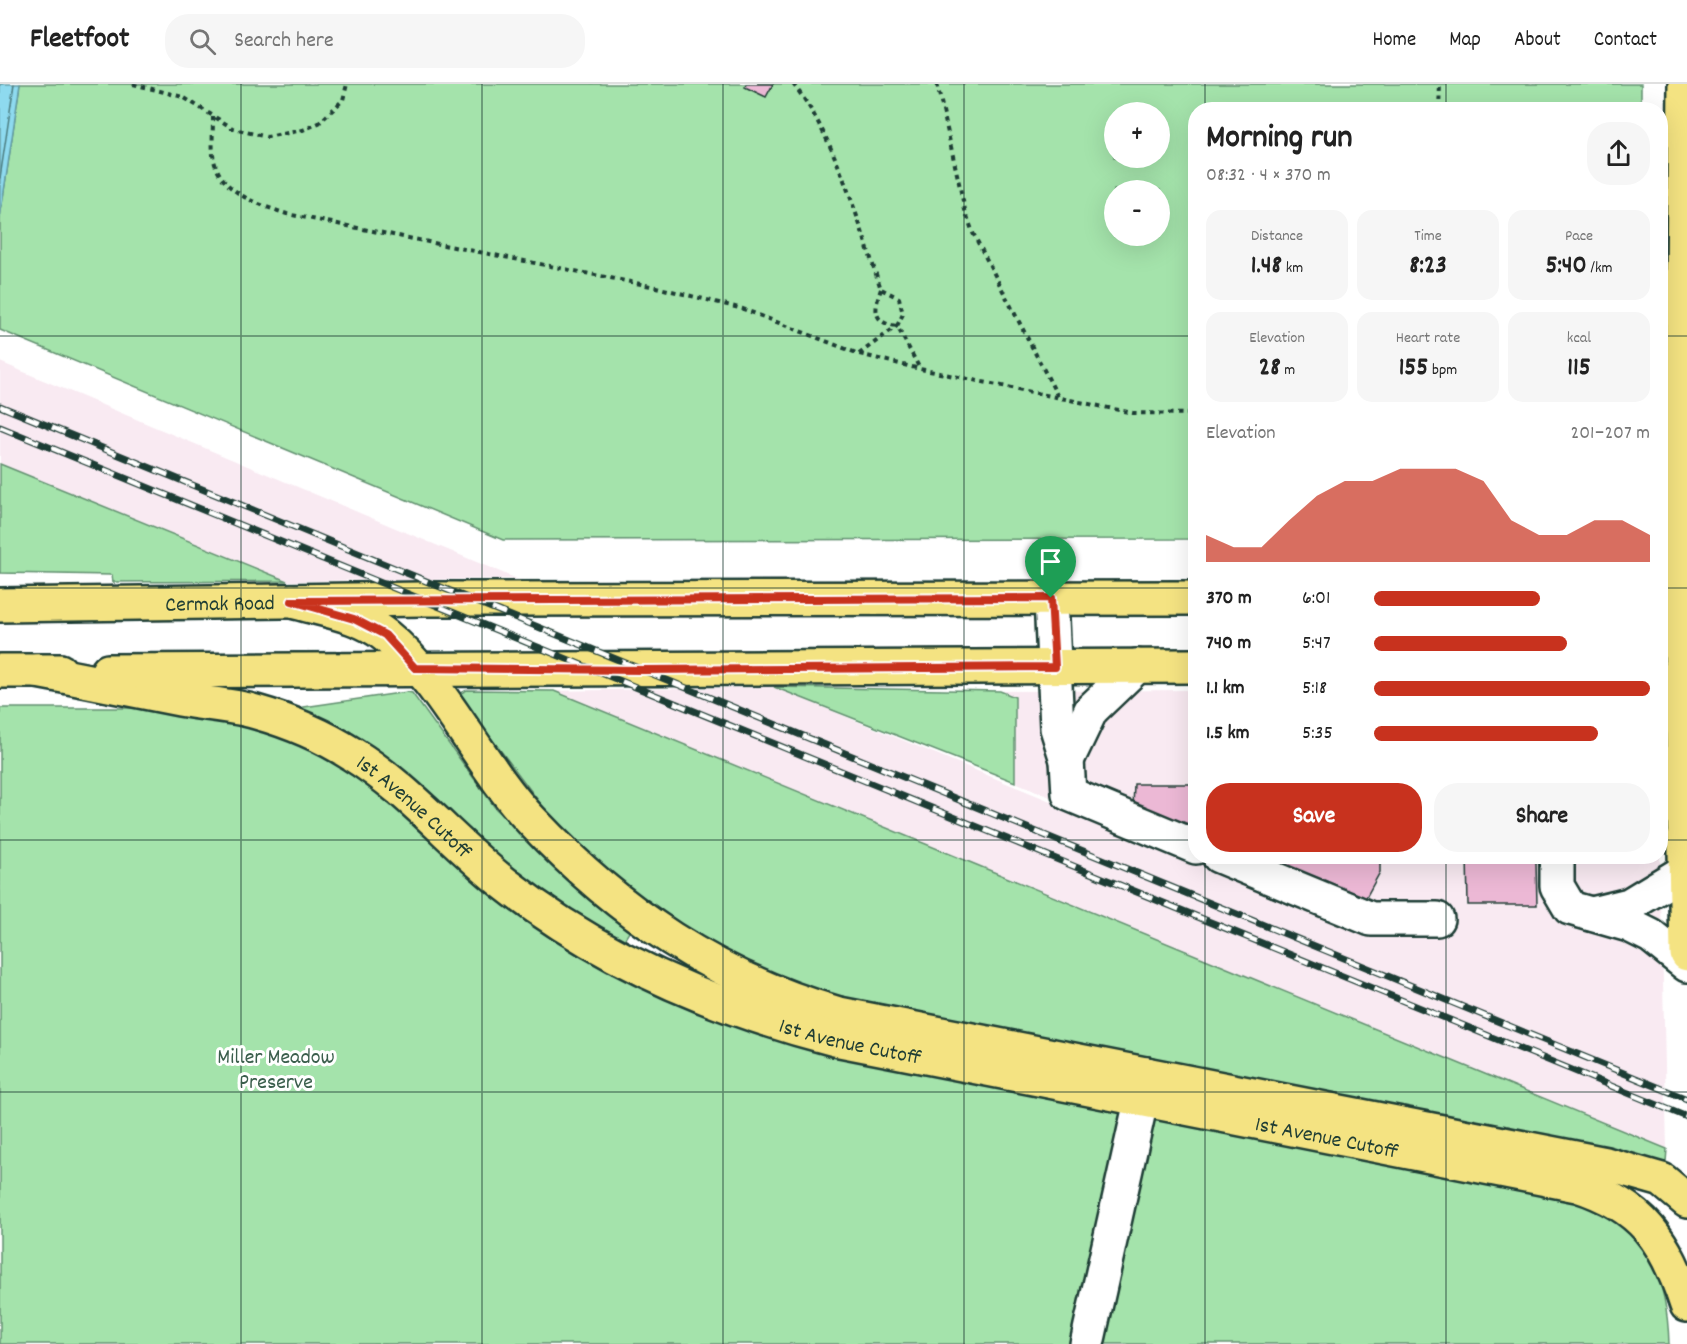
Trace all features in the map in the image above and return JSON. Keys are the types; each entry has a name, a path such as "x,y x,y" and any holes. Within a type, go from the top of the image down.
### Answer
{"main road":[{"path":"1685,84 1681,469 1676,663 1687,954"},
{"path":"1668,500 1681,469"},
{"name":"Cermak Road","path":"0,605 292,601 1188,598"},
{"name":"1st Avenue Cutoff","path":"292,601 354,619 385,635 415,668 531,820 627,908 701,959 753,985 796,1002 839,1014 1577,1185 1603,1193 1643,1220 1657,1237 1676,1270 1687,1305"},
{"path":"0,671 1188,666"},
{"name":"1st Avenue Cutoff","path":"37,671 256,712 308,731 351,753 391,782 476,861 564,926 600,948 648,972 741,1012 835,1038 1144,1086 1606,1164 1662,1180 1687,1201"}],"lane":[{"path":"1051,598 1057,728 1067,759 1069,794 1188,844"},
{"path":"1067,759 1091,710 1137,666"},
{"path":"1239,864 1371,918 1437,919"},
{"path":"1557,864 1557,886 1570,908 1587,915 1629,925 1651,936 1687,965"},
{"path":"1587,915 1629,905 1685,872"},
{"path":"1087,1344 1144,1086"}],"path":[{"path":"133,84 183,97 234,129 251,135 284,135 303,130 326,117 343,100 347,84"},
{"path":"793,84 806,100 824,136 850,201 881,289 875,306 878,318 886,325 897,326"},
{"path":"937,84 965,210 973,233 1058,398"},
{"path":"1440,84 1440,102"},
{"path":"213,117 213,155 222,179 240,195 261,206 299,216 656,287 743,309 859,354 920,369 1133,413 1188,414"},
{"path":"859,354 897,326 903,314 899,298 881,289"},
{"path":"897,326 920,369"}],"shaded area":[{"path":"0,362 517,579 287,581 0,464"},
{"path":"774,687 1188,858 1188,864 1203,864 1343,922 1207,864 1660,864 1667,1149 554,691"},
{"path":"1188,690 1188,856 1015,782 1015,697 1000,691"}],"green space":[{"path":"20,84 1641,84 1641,102 1188,102 1188,539 503,540 0,330 0,218"},
{"path":"0,464 287,581 113,582 112,575 0,573"},
{"path":"774,687 1000,691 1015,697 1015,782"},
{"path":"467,690 554,691 1667,1149 1666,1162 1661,1164 842,1001 774,982 671,928 571,844 461,698 461,693"},
{"path":"412,693 496,809 631,929 621,945 583,924 297,708"},
{"name":"Miller Meadow Preserve","path":"0,708 145,708 257,726 334,757 615,968 1583,1200 1623,1226 1638,1241 1649,1258 1664,1296 1669,1344 0,1344"}],"water":[{"path":"0,84 20,84 0,218"}],"building":[{"path":"746,84 773,84 766,97 745,87"},
{"path":"1134,784 1188,784 1188,830 1133,808"},
{"path":"1274,864 1380,864 1380,872 1364,901"},
{"path":"1467,864 1536,864 1537,905 1468,905"}],"railway":[{"path":"0,406 1687,1099"},
{"path":"0,427 1687,1117"}],"route":[{"path":"1051,598 1055,667 644,670 415,668 385,635 354,619 292,601 1051,598"}]}
